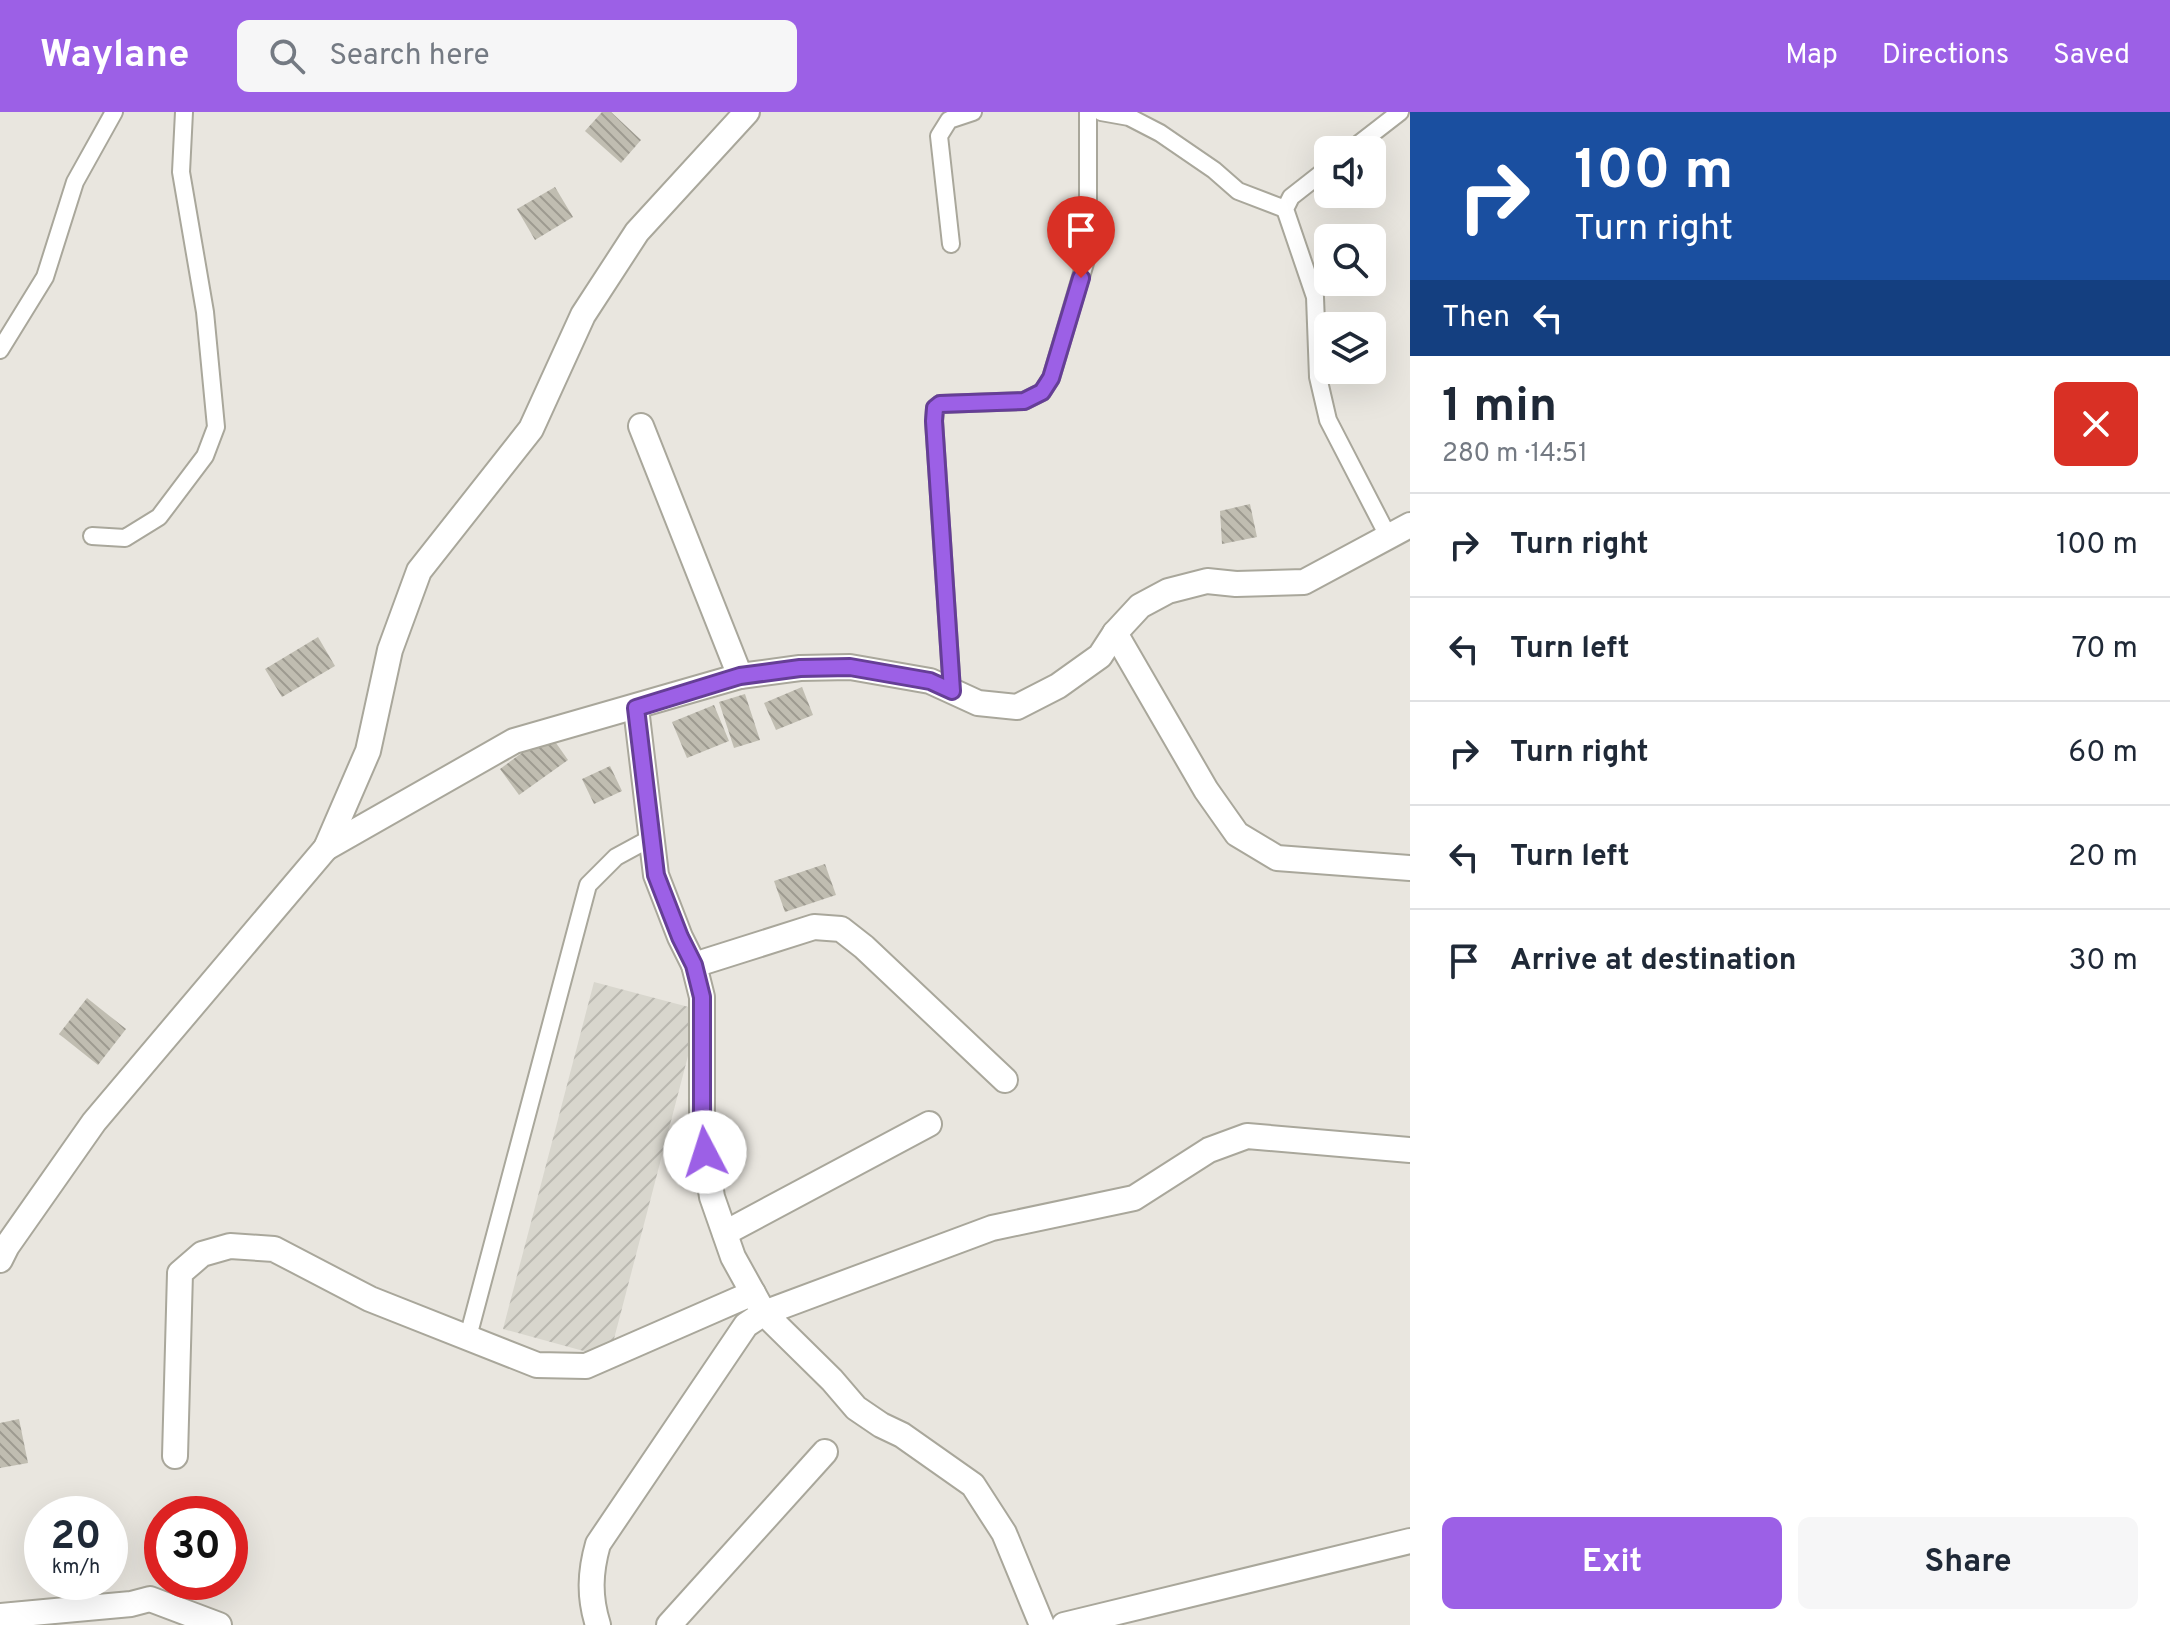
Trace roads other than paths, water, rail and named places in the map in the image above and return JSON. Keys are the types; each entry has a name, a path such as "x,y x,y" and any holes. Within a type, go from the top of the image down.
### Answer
{"street":[{"path":"0,1260 94,1122 326,848 368,751 390,650 419,571 531,429 583,315 637,232 747,112"},
{"path":"641,426 740,676"},
{"path":"326,848 514,741 740,676 800,668 850,667 930,681 978,703 1017,707 1058,686 1100,656 1115,633 1140,606 1168,591 1207,581 1236,584 1304,582 1410,525"},
{"path":"1115,633 1206,790 1237,834 1277,858 1410,868"},
{"path":"636,708 656,875 694,965 702,997 702,1129 712,1197 733,1257 758,1303 856,1408 902,1435 973,1485 1004,1533 1042,1625"},
{"path":"694,965 814,927 841,929 1005,1080"},
{"path":"725,1233 929,1124"},
{"path":"175,1456 180,1273 202,1254 230,1246 274,1249 370,1299 537,1365 586,1366 758,1303 992,1228 1134,1198 1209,1150 1247,1136 1410,1150"},
{"path":"598,1625 592,1606 591,1567 598,1544 758,1303"},
{"path":"669,1625 825,1452"},
{"path":"1064,1625 1410,1541"},
{"path":"0,1616 131,1604 150,1599 219,1625"}],"lane":[{"path":"0,350 45,277 75,182 114,112"},
{"path":"92,536 125,538 159,517 205,456 216,427 205,312 181,172 184,112"},
{"path":"951,244 939,136 949,120 973,112"},
{"path":"952,691 935,408 940,404 1024,401 1042,392 1051,378 1088,253 1088,112"},
{"path":"1101,112 1129,117 1160,133 1214,170 1238,191 1285,209"},
{"path":"1369,136 1400,112"},
{"path":"1314,179 1291,197 1285,209 1315,297 1318,377 1328,420 1388,536"},
{"path":"468,1337 588,885 616,857 651,838"}]}
